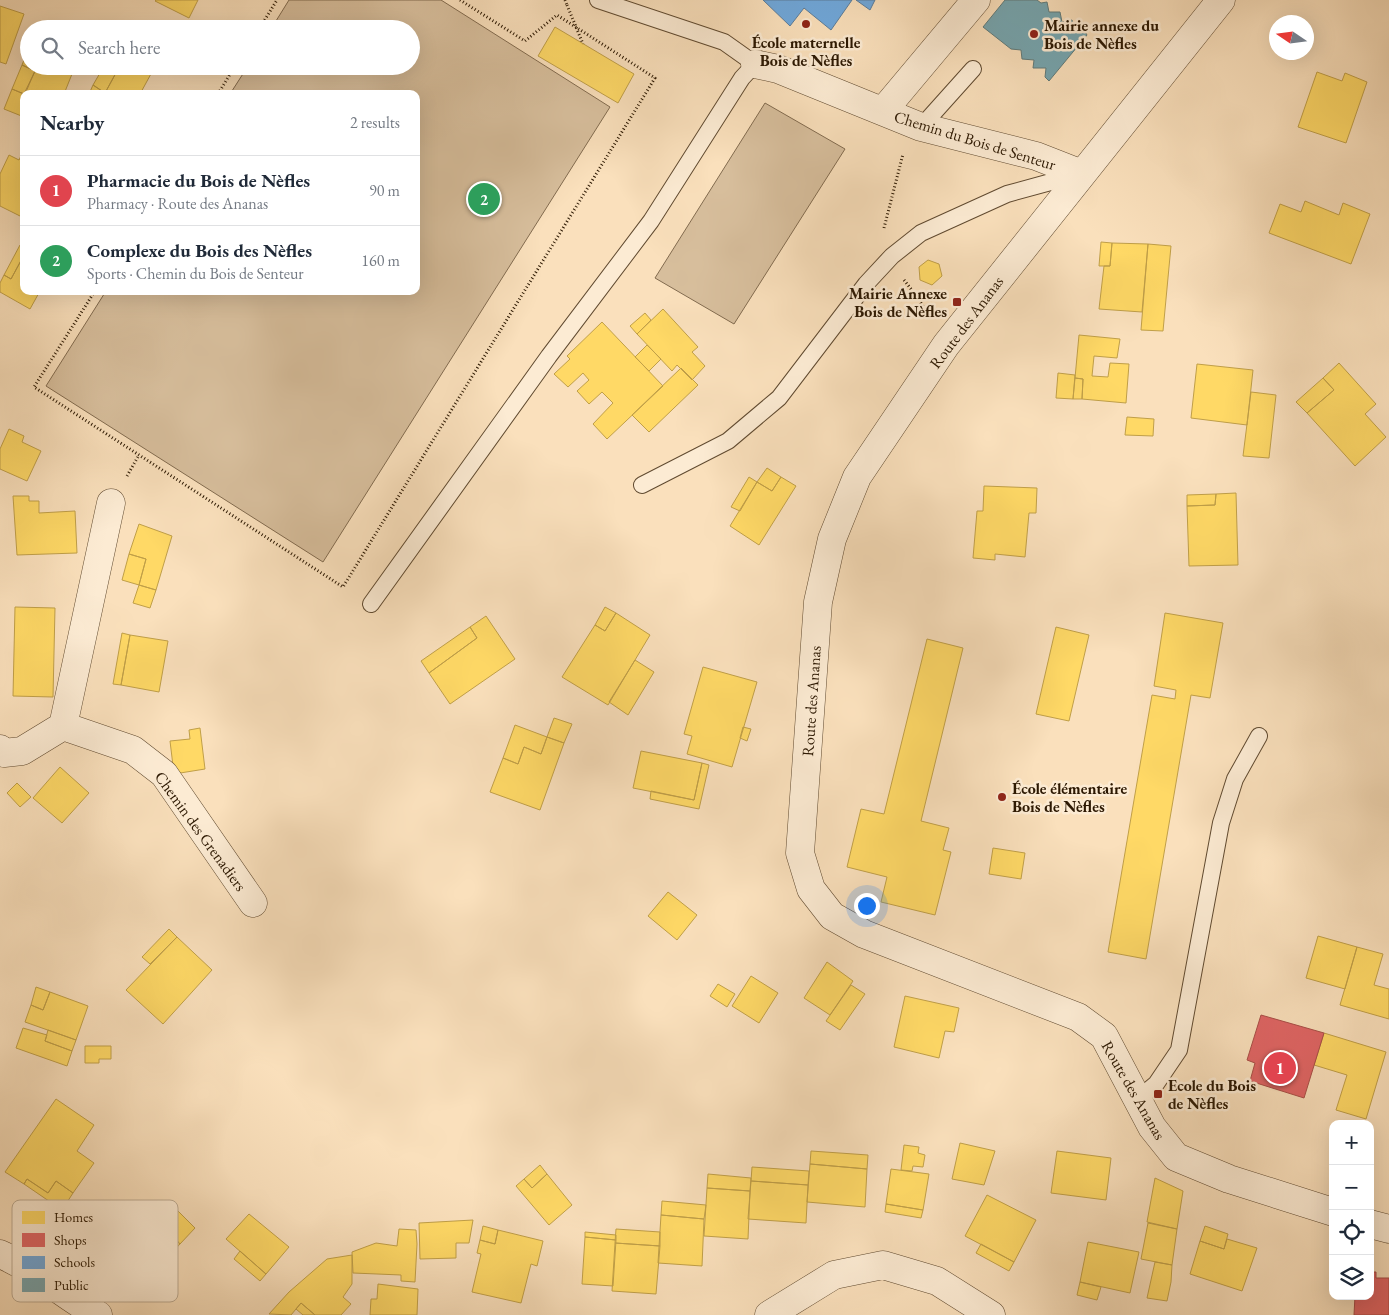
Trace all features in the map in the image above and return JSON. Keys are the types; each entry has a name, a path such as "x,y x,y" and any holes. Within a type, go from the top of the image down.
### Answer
{"street":[{"path":"883,111 976,0"},
{"name":"Route des Ananas","path":"1221,0 946,345 857,477 832,538 818,602 800,853 811,889 832,916 864,934 1078,1017 1104,1036 1152,1127 1176,1157 1229,1180 1329,1211"},
{"name":"Chemin du Bois de Senteur","path":"755,64 778,70 916,125 1036,156 1082,174"},
{"path":"0,749 4,753 22,751 63,726 111,503"},
{"name":"Chemin des Grenadiers","path":"63,726 133,750 164,774 254,903"},
{"path":"1374,1225 1389,1229"},
{"path":"0,1254 12,1260"},
{"path":"769,1315 834,1276 882,1265 937,1281 990,1315"},
{"path":"76,1302 98,1315"}],"lane":[{"path":"371,604 549,356 651,221 742,78 755,64 724,42 598,0"},
{"path":"916,125 973,70"},
{"path":"642,485 728,441 779,398 866,284 888,260 921,233 1007,194 1082,174"},
{"path":"1138,1099 1156,1084 1179,1050 1221,823 1235,780 1259,736"}],"path":[{"path":"265,20 277,0"},
{"path":"92,295 34,387 343,587 655,78 557,15 525,41 460,0"},
{"path":"565,0 583,44"},
{"path":"220,90 230,75"},
{"path":"884,228 916,125"},
{"path":"888,260 918,298 946,345"}],"shaded area":[{"path":"289,0 441,0 610,107 323,562 46,386 103,295 420,295 420,90 233,90 242,75 420,75 420,20 277,20"},
{"path":"765,103 845,149 734,324 655,278"}],"building: Homes":[{"path":"156,0 198,0 189,18"},
{"path":"0,6 24,14 22,20 20,20 20,25 6,64 0,62"},
{"path":"555,27 634,74 618,103 538,56"},
{"path":"20,70 20,75 33,75 26,90 20,90 20,92 12,89"},
{"path":"1317,72 1342,81 1345,73 1367,82 1346,143 1298,127"},
{"path":"33,75 72,75 66,90 27,90"},
{"path":"99,75 115,75 107,90 100,90 93,85"},
{"path":"115,75 150,75 142,90 107,90"},
{"path":"93,85 100,90 91,90"},
{"path":"12,89 20,92 20,115 4,109"},
{"path":"9,155 19,160 20,158 20,216 0,206 0,174"},
{"path":"1305,201 1339,215 1343,203 1370,214 1351,264 1269,233 1280,204 1301,212"},
{"path":"1101,242 1112,243 1110,266 1099,266"},
{"path":"1112,243 1148,244 1142,312 1099,309 1104,266 1110,266"},
{"path":"1148,244 1171,246 1163,331 1141,330"},
{"path":"20,245 20,262 11,279 4,275"},
{"path":"928,260 939,264 942,276 932,285 920,280 919,267"},
{"path":"20,262 20,295 38,295 30,309 0,292 0,283 4,275 11,279"},
{"path":"663,309 698,347 692,352 705,366 692,380 677,365 672,371 637,334"},
{"path":"645,313 651,320 637,334 630,326"},
{"path":"602,322 663,386 607,439 593,424 613,403 602,392 589,404 577,391 589,380 583,373 568,387 554,374 570,359 567,356"},
{"path":"1079,335 1120,339 1117,358 1094,356 1092,376 1108,377 1110,363 1129,364 1126,403 1082,399 1083,379 1075,378"},
{"path":"647,345 661,359 649,371 635,357"},
{"path":"1339,363 1376,404 1365,414 1386,437 1355,466 1307,413 1334,390 1323,378"},
{"path":"1197,364 1253,370 1247,425 1191,418"},
{"path":"681,368 698,385 649,432 632,415"},
{"path":"1058,373 1075,375 1073,399 1056,398"},
{"path":"1075,378 1083,379 1082,399 1073,399"},
{"path":"1323,378 1334,390 1307,413 1296,402"},
{"path":"1251,392 1276,395 1269,458 1243,456"},
{"path":"1127,417 1154,419 1153,436 1125,435"},
{"path":"9,429 24,436 22,442 41,451 27,481 0,469 0,449"},
{"path":"767,468 781,477 772,491 757,482"},
{"path":"749,477 757,482 740,511 731,507"},
{"path":"781,477 796,486 759,545 730,526 757,482 772,491"},
{"path":"984,486 1037,488 1036,513 1029,513 1025,557 995,554 995,560 973,558 977,511 983,511"},
{"path":"1236,493 1238,565 1189,566 1187,506 1215,505 1216,494"},
{"path":"1216,494 1215,505 1187,506 1187,495"},
{"path":"13,496 29,496 29,501 39,501 39,513 75,511 77,553 17,555"},
{"path":"139,524 172,536 156,590 139,585 146,559 129,554"},
{"path":"129,554 146,559 139,585 122,580"},
{"path":"139,585 156,590 150,608 133,603"},
{"path":"15,607 55,608 53,697 13,696"},
{"path":"605,607 616,613 605,631 595,625"},
{"path":"616,613 650,635 608,705 562,677 595,625 605,631"},
{"path":"1165,613 1223,623 1210,698 1191,695 1146,959 1108,952 1152,695 1175,699 1176,690 1154,686"},
{"path":"486,616 515,659 450,704 429,673 477,638 470,627"},
{"path":"470,627 477,638 429,673 421,661"},
{"path":"1056,627 1089,635 1069,721 1036,714"},
{"path":"122,633 130,635 121,685 113,684"},
{"path":"130,635 168,641 159,692 121,685"},
{"path":"927,639 963,648 921,821 949,828 943,850 951,852 935,915 881,902 887,877 847,867 861,809 884,814"},
{"path":"635,660 654,672 628,715 609,702"},
{"path":"703,667 757,682 732,767 687,754 692,736 684,734"},
{"path":"554,718 572,724 564,743 547,737"},
{"path":"515,725 547,737 541,754 524,747 518,764 503,758"},
{"path":"743,727 751,729 747,741 740,738"},
{"path":"200,728 205,769 174,774 170,741 190,739 189,730"},
{"path":"547,737 564,743 540,810 490,792 503,758 518,764 524,747 541,754"},
{"path":"641,751 702,763 694,800 633,788"},
{"path":"702,763 709,765 699,809 650,799 651,791 694,800"},
{"path":"60,767 89,793 62,823 33,798"},
{"path":"17,783 31,797 20,807 7,793"},
{"path":"993,848 1025,853 1021,879 989,874"},
{"path":"668,892 697,915 677,940 648,916"},
{"path":"169,929 177,937 150,964 142,957"},
{"path":"1318,936 1357,947 1345,989 1306,978"},
{"path":"177,937 212,970 163,1024 126,990"},
{"path":"1357,947 1383,954 1374,985 1389,989 1389,1019 1340,1005"},
{"path":"827,962 853,981 830,1015 804,998"},
{"path":"751,976 778,993 759,1023 732,1006"},
{"path":"718,984 735,994 727,1007 710,996"},
{"path":"851,985 865,994 840,1030 826,1021"},
{"path":"36,987 50,992 43,1010 31,1005"},
{"path":"50,992 88,1006 76,1040 25,1022 31,1005 43,1010"},
{"path":"905,996 959,1008 954,1032 945,1031 939,1058 894,1047"},
{"path":"23,1028 47,1035 45,1041 72,1051 67,1066 16,1048"},
{"path":"48,1030 76,1040 72,1051 45,1041"},
{"path":"1324,1033 1386,1052 1366,1119 1336,1110 1347,1075 1314,1065"},
{"path":"85,1046 111,1046 111,1059 99,1059 99,1063 85,1063"},
{"path":"56,1099 94,1125 77,1151 94,1163 73,1193 56,1181 48,1193 27,1179 24,1184 5,1172"},
{"path":"960,1143 995,1151 984,1185 952,1179"},
{"path":"904,1145 919,1147 918,1153 925,1155 923,1167 913,1166 912,1171 901,1170"},
{"path":"811,1151 868,1155 867,1169 810,1164"},
{"path":"1057,1151 1111,1158 1106,1200 1051,1193"},
{"path":"810,1164 867,1169 865,1207 807,1202"},
{"path":"540,1165 547,1174 532,1188 524,1179"},
{"path":"752,1167 809,1171 808,1185 751,1181"},
{"path":"891,1169 929,1174 923,1210 886,1204"},
{"path":"547,1174 572,1205 549,1225 516,1186 524,1179 532,1188"},
{"path":"708,1174 751,1178 750,1191 707,1188"},
{"path":"1155,1178 1183,1191 1177,1229 1147,1222"},
{"path":"27,1179 48,1193 56,1181 73,1193 68,1200 47,1200 24,1184"},
{"path":"751,1181 808,1185 806,1223 748,1219"},
{"path":"707,1188 750,1191 748,1239 704,1236"},
{"path":"987,1195 1036,1220 1014,1262 965,1236"},
{"path":"662,1201 706,1205 704,1219 661,1215"},
{"path":"886,1204 923,1210 921,1218 885,1212"},
{"path":"178,1211 195,1228 180,1244 178,1242"},
{"path":"249,1214 289,1247 266,1274 226,1239"},
{"path":"661,1215 704,1219 702,1266 658,1263"},
{"path":"473,1220 469,1243 456,1243 456,1258 420,1259 419,1223"},
{"path":"1148,1223 1177,1229 1172,1265 1141,1259"},
{"path":"483,1226 498,1230 495,1244 480,1240"},
{"path":"1205,1226 1228,1234 1224,1249 1200,1241"},
{"path":"399,1229 416,1230 415,1282 401,1281 401,1275 353,1273 352,1252 376,1243 397,1246"},
{"path":"616,1229 660,1232 660,1246 615,1243"},
{"path":"498,1230 543,1241 537,1266 531,1264 521,1303 472,1292 481,1254 477,1253 480,1240 495,1244"},
{"path":"585,1232 616,1235 616,1240 585,1237"},
{"path":"585,1237 616,1240 613,1286 582,1284"},
{"path":"1227,1239 1257,1248 1242,1291 1190,1274 1200,1241 1224,1249"},
{"path":"1088,1242 1139,1252 1130,1293 1080,1282"},
{"path":"615,1243 660,1246 656,1294 612,1291"},
{"path":"981,1244 1014,1262 1009,1271 976,1253"},
{"path":"240,1251 266,1274 260,1281 234,1259"},
{"path":"352,1255 352,1284 343,1297 351,1304 341,1315 315,1315 301,1303 291,1315 269,1314 289,1292 327,1259"},
{"path":"1155,1262 1172,1265 1167,1301 1147,1298"},
{"path":"1080,1282 1101,1287 1097,1300 1077,1295"},
{"path":"378,1284 418,1289 417,1315 370,1315 371,1299 377,1299"},
{"path":"301,1303 315,1315 303,1315 296,1309"}],"building: Shops":[{"path":"1261,1015 1324,1033 1304,1098 1250,1081 1255,1063 1247,1060"},
{"path":"1374,1272 1376,1272 1376,1278 1389,1278 1389,1315 1354,1315 1355,1300 1374,1300"}],"building: Schools":[{"path":"763,0 852,0 831,30 804,8 790,26"},
{"path":"856,0 875,0 870,10"}],"building: Public":[{"path":"1005,0 1037,0 1041,3 1047,2 1049,12 1060,12 1062,22 1072,20 1075,32 1084,30 1087,35 1049,81 1045,77 1046,68 1033,68 1034,60 1022,59 1021,50 1011,49 983,27"}],"place":[{"name":"École maternelle Bois de Nèfles","path":"806,24"},
{"name":"Mairie annexe du Bois de Nèfles","path":"1034,34"},
{"name":"Complexe du Bois des Nèfles","path":"484,199"},
{"name":"Mairie Annexe Bois de Nèfles","path":"957,302"},
{"name":"École élémentaire Bois de Nèfles","path":"1002,797"},
{"name":"Pharmacie du Bois de Nèfles","path":"1280,1068"},
{"name":"Ecole du Bois de Nèfles","path":"1158,1094"}]}
